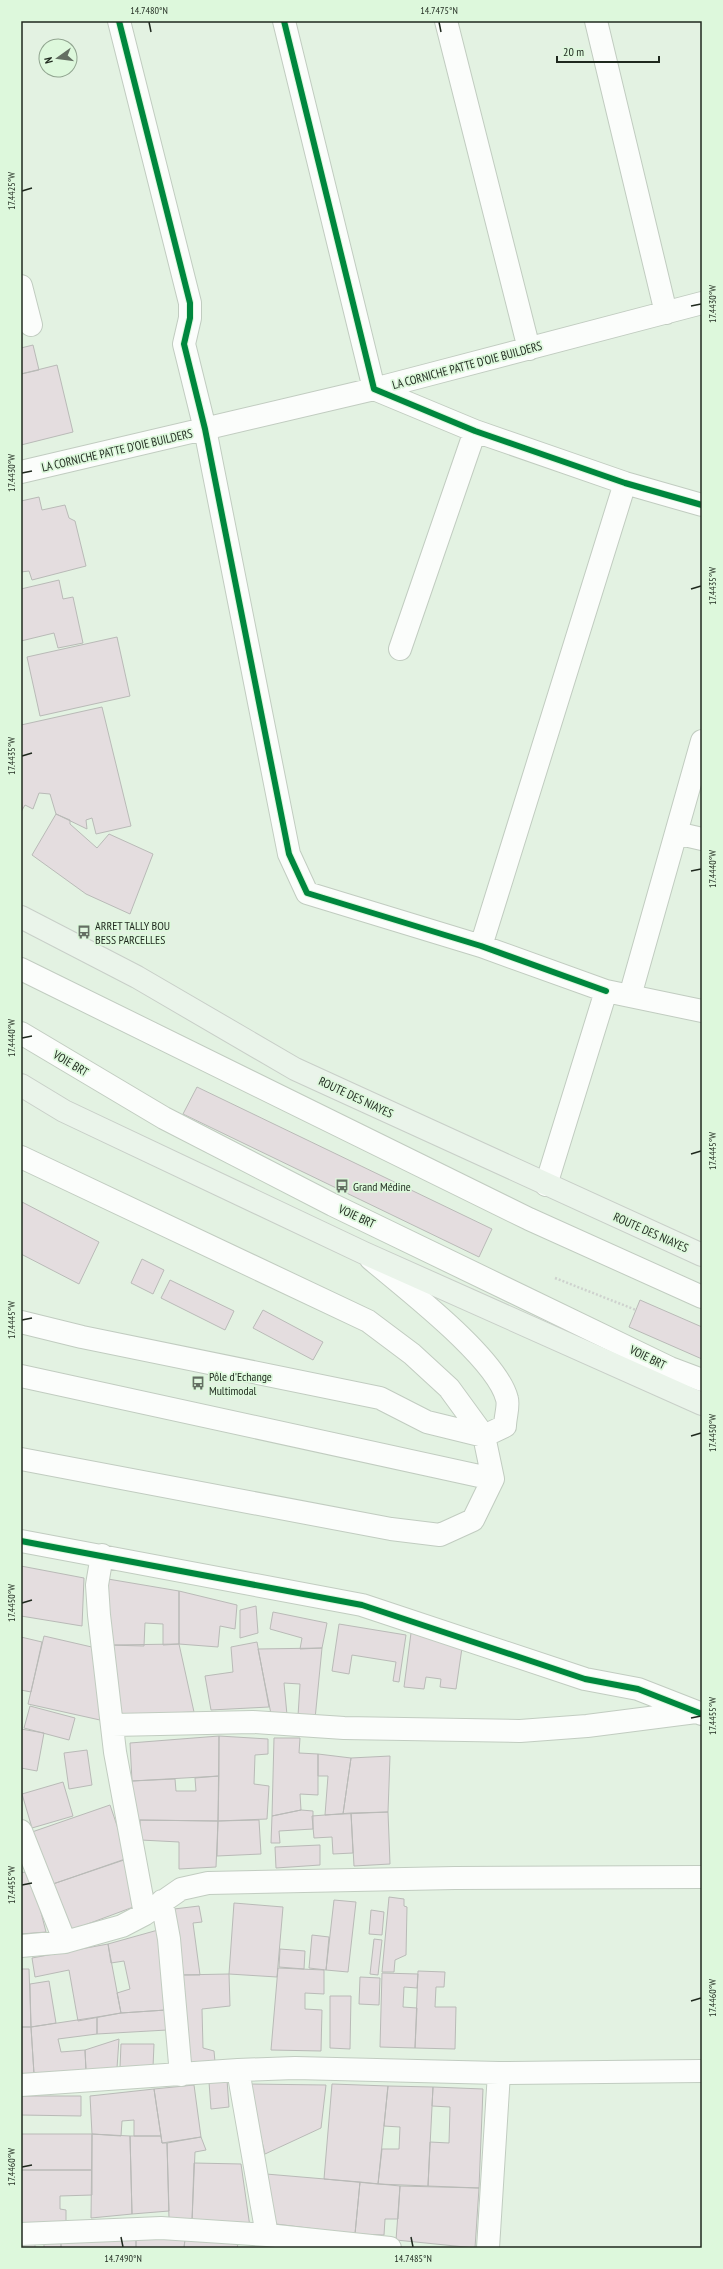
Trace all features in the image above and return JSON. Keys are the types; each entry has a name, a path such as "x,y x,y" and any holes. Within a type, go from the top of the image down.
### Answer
{"main road":[{"name":"ROUTE DES NIAYES","path":"21,917 137,977 295,1069 702,1255"},
{"path":"21,1085 64,1111 364,1253 702,1404"}],"street":[{"path":"119,21 190,303 190,318 184,344 205,429 289,854 307,893 481,946 606,991 702,1011"},
{"path":"284,21 374,389 475,431 625,483 702,505"},
{"path":"446,21 529,349"},
{"path":"596,21 666,313"},
{"path":"21,286 30,325"},
{"name":"LA CORNICHE PATTE D'OIE BUILDERS","path":"21,472 374,389 702,303"},
{"path":"400,649 475,431"},
{"path":"481,946 625,483"},
{"path":"630,996 702,741"},
{"path":"676,832 702,839"},
{"path":"21,969 530,1219 702,1297"},
{"path":"546,1185 606,991"},
{"name":"VOIE BRT","path":"21,1033 164,1118 333,1205 670,1368 702,1380"},
{"path":"21,1157 368,1321 412,1354 449,1388 484,1436 493,1479 473,1520 440,1535 391,1529 21,1459"},
{"path":"21,1322 380,1398 427,1422 484,1436 505,1426 507,1399 498,1380 464,1340 364,1253"},
{"path":"21,1376 493,1479"},
{"path":"21,1540 362,1605 585,1679 638,1689 700,1713"},
{"path":"102,1555 97,1585 98,1615 113,1725 115,1752 153,1908 169,1939 181,2075"},
{"path":"113,1725 253,1722 344,1728 520,1731 587,1726 700,1713"},
{"path":"21,1831 65,1942"},
{"path":"21,1946 65,1942 122,1926 153,1908 181,1888 208,1883 463,1878 702,1877"},
{"path":"21,2085 238,2070 295,2068 499,2073 702,2071"},
{"path":"238,2070 267,2235"},
{"path":"488,2248 499,2073"},
{"path":"21,2234 161,2228 267,2235 390,2248"}],"path":[{"path":"548,1275 636,1310"}],"building":[{"path":"33,345 39,370 21,374 21,348"},
{"path":"57,365 73,432 21,445 21,374"},
{"path":"39,497 42,510 65,505 69,518 75,521 86,566 32,580 29,571 21,572 21,501"},
{"path":"59,580 63,599 73,597 83,643 58,648 54,633 21,641 21,589"},
{"path":"117,637 130,696 40,716 27,657"},
{"path":"102,707 131,826 96,834 92,818 86,820 87,829 56,814 50,794 39,793 33,809 25,805 21,812 21,725"},
{"path":"56,814 70,820 70,824 97,848 109,834 153,854 130,914 86,894 32,855"},
{"path":"197,1087 492,1229 479,1257 183,1114"},
{"path":"22,1202 99,1242 79,1284 21,1254"},
{"path":"142,1259 164,1270 153,1294 131,1283"},
{"path":"170,1280 234,1311 225,1330 161,1298"},
{"path":"640,1300 702,1327 702,1359 629,1327"},
{"path":"263,1310 323,1342 313,1360 253,1328"},
{"path":"21,1566 84,1578 82,1626 21,1616"},
{"path":"102,1578 179,1591 179,1644 163,1645 163,1624 145,1623 144,1646 108,1645"},
{"path":"179,1591 237,1605 235,1629 220,1626 218,1647 179,1644"},
{"path":"256,1606 258,1633 240,1638 240,1610"},
{"path":"273,1612 327,1623 322,1648 300,1649 302,1638 270,1629"},
{"path":"339,1624 406,1635 399,1682 393,1681 396,1662 352,1655 349,1674 332,1671"},
{"path":"411,1633 463,1641 456,1689 440,1687 441,1679 426,1677 424,1689 404,1687"},
{"path":"44,1636 96,1648 100,1720 28,1704"},
{"path":"21,1637 42,1642 31,1692 21,1690"},
{"path":"257,1642 269,1707 211,1710 205,1676 233,1672 231,1647"},
{"path":"179,1644 194,1712 121,1715 112,1645"},
{"path":"322,1648 315,1719 298,1716 300,1684 284,1683 287,1715 271,1714 258,1649"},
{"path":"30,1706 75,1718 69,1740 24,1728"},
{"path":"21,1729 44,1733 37,1771 21,1768"},
{"path":"219,1736 268,1739 268,1754 255,1755 254,1784 269,1786 267,1819 218,1821"},
{"path":"219,1736 219,1776 132,1781 130,1743"},
{"path":"274,1738 300,1738 299,1753 318,1754 318,1795 300,1794 301,1810 272,1816"},
{"path":"87,1750 92,1785 69,1789 64,1753"},
{"path":"318,1754 351,1758 343,1814 325,1815 328,1776 318,1776"},
{"path":"390,1756 388,1812 343,1814 351,1758"},
{"path":"219,1776 218,1821 133,1820 132,1781 175,1779 176,1791 196,1791 195,1778"},
{"path":"63,1782 73,1816 32,1828 22,1794"},
{"path":"110,1805 128,1858 50,1885 32,1832"},
{"path":"301,1810 313,1811 313,1829 279,1831 280,1843 271,1843 272,1816"},
{"path":"388,1812 390,1864 354,1866 351,1813"},
{"path":"351,1813 353,1853 333,1854 332,1837 314,1838 312,1816"},
{"path":"140,1820 218,1821 216,1867 179,1869 179,1842 141,1840"},
{"path":"259,1820 261,1854 217,1856 218,1821"},
{"path":"320,1845 320,1865 276,1868 275,1847"},
{"path":"124,1860 136,1906 66,1932 50,1885"},
{"path":"21,1872 31,1873 46,1932 21,1934"},
{"path":"389,1897 404,1899 404,1906 407,1907 406,1955 395,1960 394,1972 382,1972"},
{"path":"334,1900 356,1902 348,1972 326,1970"},
{"path":"234,1903 283,1907 277,1977 229,1974"},
{"path":"199,1906 202,1922 193,1923 200,1975 179,1975 174,1909"},
{"path":"371,1910 384,1912 382,1935 369,1934"},
{"path":"158,1930 166,2010 121,2013 117,1993 130,1989 124,1961 111,1963 108,1944"},
{"path":"312,1935 329,1937 326,1970 309,1968"},
{"path":"374,1939 382,1940 378,1975 370,1974"},
{"path":"108,1944 121,2013 78,2021 69,1970 35,1977 32,1958"},
{"path":"280,1949 305,1951 304,1969 279,1967"},
{"path":"278,1968 324,1970 324,1994 305,1993 305,2009 322,2010 321,2051 271,2050"},
{"path":"21,1969 29,1969 31,2027 21,2027"},
{"path":"418,1971 445,1972 444,1987 436,1987 435,2007 456,2007 455,2049 415,2048"},
{"path":"382,1973 418,1974 417,1988 404,1987 403,2007 417,2008 415,2048 380,2047"},
{"path":"229,1974 230,2006 202,2009 203,2048 214,2051 215,2062 182,2064 179,1975"},
{"path":"360,1977 380,1978 379,2005 359,2004"},
{"path":"49,1981 56,2023 31,2027 30,1984"},
{"path":"330,1996 351,1996 350,2049 330,2048"},
{"path":"166,2010 167,2030 97,2034 97,2017 121,2013"},
{"path":"97,2017 97,2034 58,2039 61,2052 85,2050 86,2071 34,2074 31,2027"},
{"path":"21,2027 31,2027 34,2074 21,2075"},
{"path":"119,2039 117,2068 86,2071 85,2050"},
{"path":"121,2044 154,2044 153,2067 120,2068"},
{"path":"227,2080 229,2107 211,2109 209,2082"},
{"path":"248,2084 326,2085 321,2128 265,2154"},
{"path":"332,2084 388,2086 378,2184 324,2179"},
{"path":"194,2085 201,2137 162,2143 154,2089"},
{"path":"388,2086 433,2087 428,2186 378,2184 382,2149 399,2149 400,2127 384,2126"},
{"path":"433,2087 483,2089 479,2188 428,2186 430,2142 449,2143 450,2107 432,2106"},
{"path":"154,2089 161,2136 134,2136 134,2120 122,2121 121,2136 92,2134 90,2096"},
{"path":"21,2096 81,2096 81,2116 21,2115"},
{"path":"21,2134 92,2134 92,2170 21,2170"},
{"path":"92,2134 130,2136 132,2214 91,2218"},
{"path":"130,2136 161,2136 162,2143 167,2143 169,2211 132,2214"},
{"path":"201,2137 206,2150 195,2152 192,2221 169,2219 167,2143"},
{"path":"194,2163 241,2164 250,2227 192,2221"},
{"path":"21,2170 92,2170 92,2195 60,2196 60,2209 66,2210 66,2226 21,2224"},
{"path":"266,2174 360,2182 355,2234 268,2223"},
{"path":"360,2182 400,2186 398,2219 385,2219 384,2235 355,2234"},
{"path":"400,2186 479,2188 475,2248 396,2240"},
{"path":"61,2238 61,2248 44,2248 44,2240"},
{"path":"61,2238 136,2238 136,2248 61,2248"},
{"path":"136,2238 185,2239 184,2248 136,2248"},
{"path":"35,2239 35,2248 21,2248 21,2240"},
{"path":"185,2239 238,2244 237,2248 184,2248"}],"cycle path":[{"path":"119,21 190,303 190,318 184,344 205,429 289,854 307,893 481,946 606,991"},
{"path":"284,21 374,389 475,431 625,483 702,505"},
{"path":"21,1541 362,1605 585,1679 638,1689 702,1714"}],"place":[{"name":"ARRET TALLY BOU BESS PARCELLES","path":"84,932"},
{"name":"Grand Médine","path":"342,1186"},
{"name":"Pôle d'Echange Multimodal","path":"198,1383"}]}
